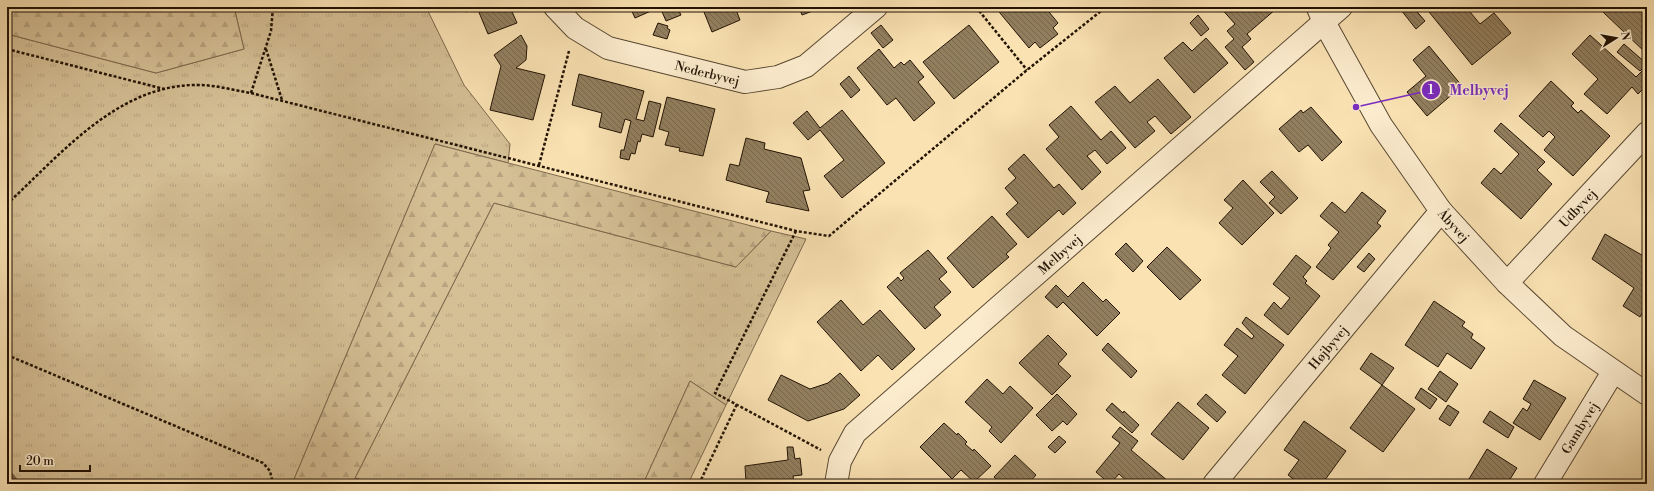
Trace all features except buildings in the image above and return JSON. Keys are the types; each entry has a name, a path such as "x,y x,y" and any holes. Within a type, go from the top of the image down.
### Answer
{"street":[{"name":"Nederbyvej","path":"555,7 575,28 608,48 745,82 778,77 806,66 876,7"},
{"name":"Melbyvej","path":"836,484 840,461 855,433 1321,14 1341,7"},
{"name":"Åbyvej","path":"1321,14 1381,125 1441,211 1507,283 1563,336 1613,372 1647,394"},
{"name":"Udbyvej","path":"1507,283 1647,133"},
{"name":"Højbyvej","path":"1214,484 1441,211"},
{"name":"Gambyvej","path":"1545,484 1613,372"}],"path":[{"path":"251,93 271,31 273,7"},
{"path":"976,7 1027,70"},
{"path":"7,204 90,127 127,103 164,89 194,85 251,93 282,100 796,231 829,236 1027,70 1106,7"},
{"path":"539,165 575,28"},
{"path":"7,49 164,89"},
{"path":"266,49 282,100"},
{"path":"796,231 715,393 840,461"},
{"path":"7,355 263,463 270,471 273,484"},
{"path":"699,484 737,404"}],"green space":[{"path":"7,7 234,7 244,49 156,73 7,34"},
{"path":"234,7 426,7 464,85 510,144 508,163 435,144 292,484 7,484 7,34 156,73 244,49"},
{"path":"435,144 771,231 736,267 494,203 355,478 374,484 292,484"},
{"path":"494,203 736,267 771,231 806,239 726,405 690,381 643,484 374,484 355,478"},
{"path":"690,381 726,405 688,484 643,484"}],"waterway":[{"path":"7,472 17,484"}],"place":[{"name":"Melbyvej","path":"1356,107"}]}
